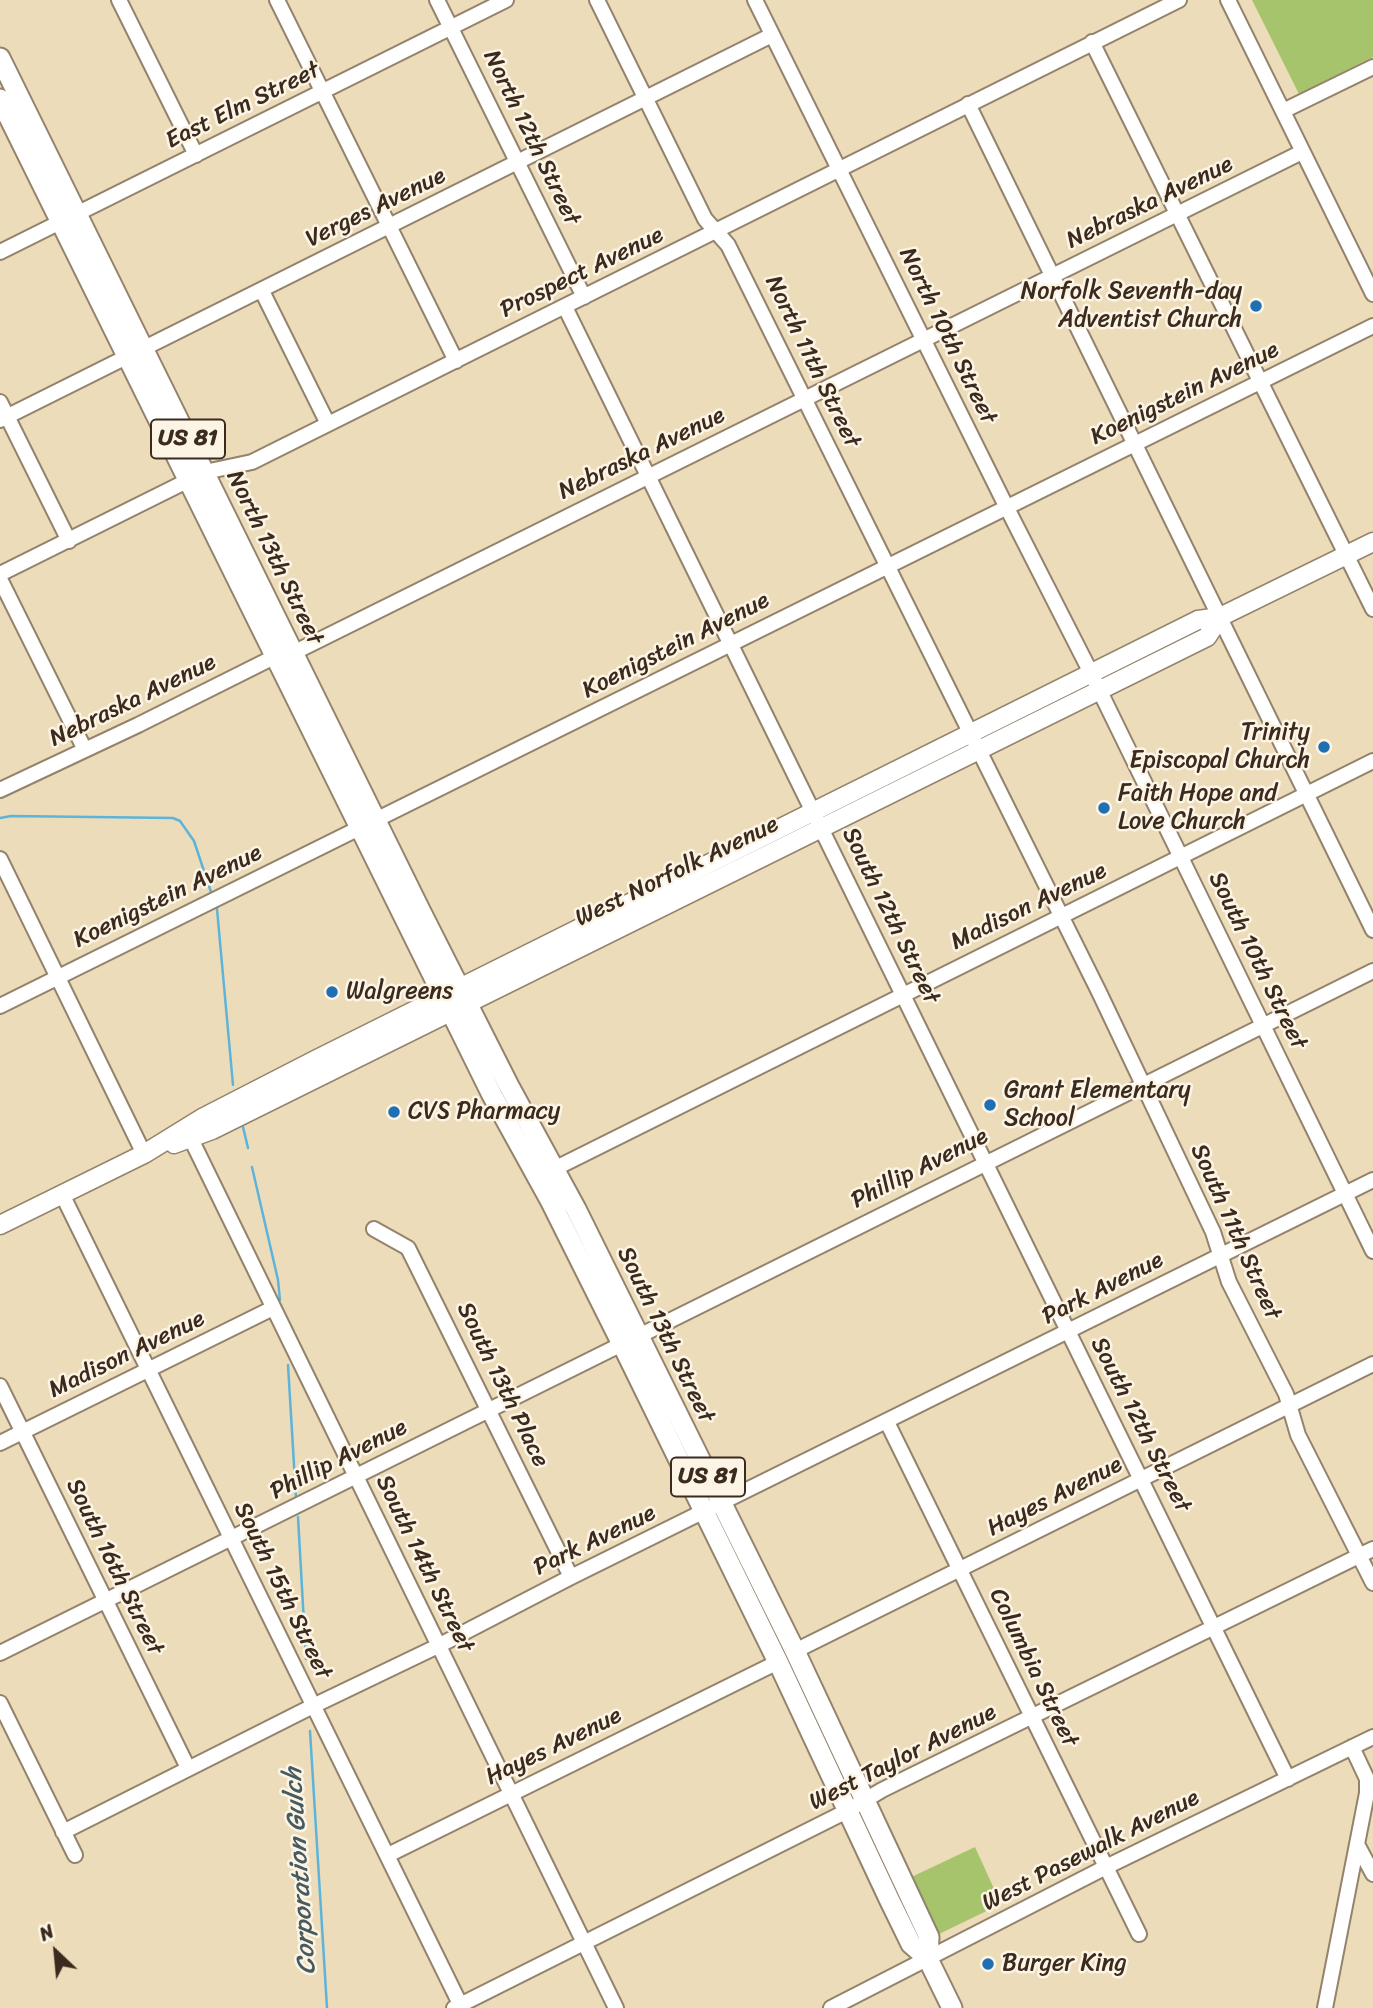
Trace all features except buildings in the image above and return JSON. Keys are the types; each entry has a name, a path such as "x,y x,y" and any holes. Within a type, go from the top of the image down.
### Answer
{"highway":[{"name":"North 13th Street","path":"0,58 68,219"},
{"name":"North 13th Street","path":"0,99 68,219 136,353 456,1000"},
{"name":"South 13th Street","path":"456,1000 554,1169 631,1340 713,1508 786,1657 865,1802 929,1937 928,1959"},
{"name":"South 13th Street","path":"456,1000 507,1122 631,1340"},
{"name":"South 13th Street","path":"786,1657 847,1811 911,1944 928,1959 952,2008"}],"main road":[{"name":"West Norfolk Avenue","path":"144,1154 191,1139 456,1000 975,741 1091,673 1198,620 1220,617 1373,542"},
{"name":"West Norfolk Avenue","path":"975,741 1100,691 1207,636 1220,617"},
{"name":"West Norfolk Avenue","path":"0,1225 144,1154 204,1117 456,1000"}],"street":[{"path":"119,0 197,155"},
{"path":"277,0 456,360"},
{"name":"North 12th Street","path":"437,0 584,297"},
{"name":"East Elm Street","path":"0,252 506,0"},
{"name":"North 11th Street","path":"597,0 705,219 728,245 975,741"},
{"name":"North 10th Street","path":"755,0 1100,691"},
{"name":"Prospect Avenue","path":"0,574 196,476 252,462 1179,0"},
{"path":"1228,0 1373,294"},
{"name":"Verges Avenue","path":"3,418 772,35"},
{"path":"1092,43 1373,608"},
{"path":"1283,111 1373,67"},
{"path":"968,104 1373,930"},
{"name":"Nebraska Avenue","path":"0,790 648,477 1302,152"},
{"path":"262,291 328,424"},
{"path":"565,307 817,820"},
{"name":"Koenigstein Avenue","path":"0,1006 1373,326"},
{"path":"0,402 3,418 69,541"},
{"path":"0,579 85,750"},
{"name":"South 10th Street","path":"1100,691 1373,1251"},
{"name":"South 11th Street","path":"975,741 1213,1232 1229,1282 1290,1406 1298,1435 1373,1583"},
{"name":"Madison Avenue","path":"554,1169 1373,761"},
{"name":"South 12th Street","path":"817,820 1288,1779"},
{"path":"0,859 144,1154"},
{"name":"Phillip Avenue","path":"0,1653 1373,971"},
{"name":"South 14th Street","path":"191,1139 616,2008"},
{"name":"Park Avenue","path":"63,1832 1373,1180"},
{"name":"South 15th Street","path":"62,1194 388,1855 459,2007"},
{"name":"South 13th Place","path":"374,1229 408,1248 571,1577"},
{"name":"Madison Avenue","path":"0,1443 273,1308"},
{"name":"Hayes Avenue","path":"388,1855 1373,1364"},
{"name":"South 16th Street","path":"0,1386 188,1768"},
{"name":"Columbia Street","path":"887,1422 1139,1934"},
{"name":"West Taylor Avenue","path":"459,2007 865,1802 882,1790 1373,1549"},
{"path":"0,1703 75,1855"},
{"name":"West Pasewalk Avenue","path":"831,2008 1106,1867 1373,1737"},
{"path":"1325,2008 1367,1793 1367,1780 1352,1747"},
{"path":"1358,1846 1373,1874"}],"green space":[{"path":"1252,0 1373,0 1373,57 1299,94"},
{"path":"975,1847 1001,1904 937,1935 905,1880"}],"waterway":[{"name":"Corporation Gulch","path":"0,818 173,818 180,821 194,841 211,892"},
{"name":"Corporation Gulch","path":"217,909 233,1085"},
{"name":"Corporation Gulch","path":"243,1127 248,1148"},
{"name":"Corporation Gulch","path":"252,1167 278,1280 280,1300"},
{"name":"Corporation Gulch","path":"288,1365 296,1498"},
{"name":"Corporation Gulch","path":"298,1517 306,1659"},
{"name":"Corporation Gulch","path":"310,1731 327,2008"}],"place":[{"name":"Norfolk Seventh-day Adventist Church","path":"1256,306"},
{"name":"Trinity Episcopal Church","path":"1324,747"},
{"name":"Faith Hope and Love Church","path":"1104,808"},
{"name":"Walgreens","path":"332,992"},
{"name":"Grant Elementary School","path":"990,1105"},
{"name":"CVS Pharmacy","path":"394,1112"},
{"name":"Burger King","path":"988,1964"}]}
